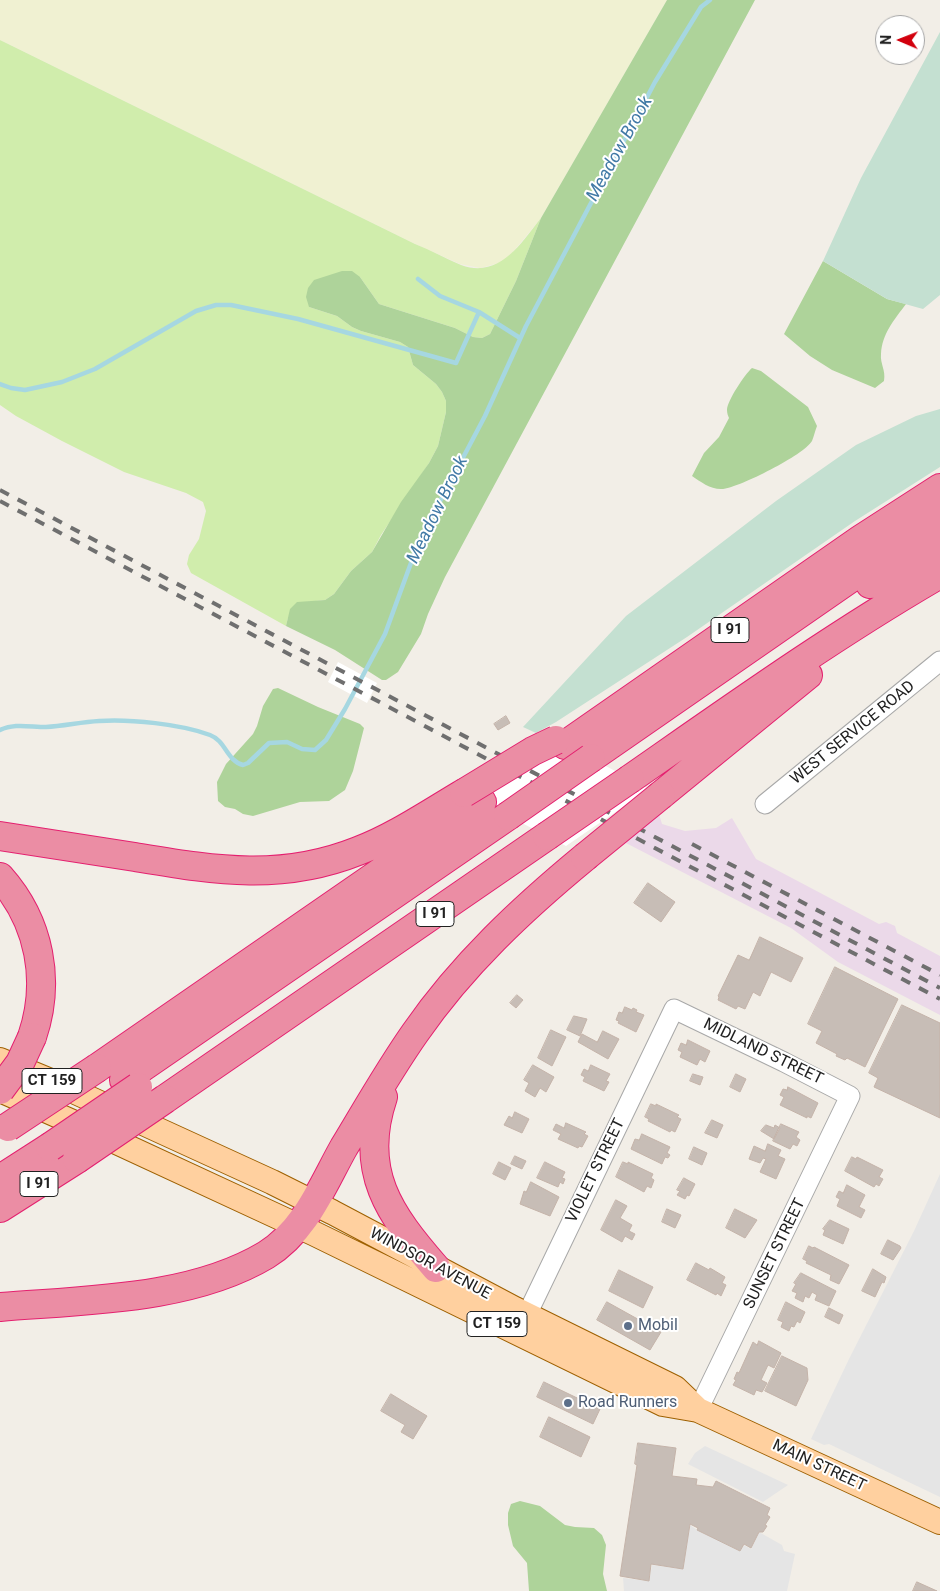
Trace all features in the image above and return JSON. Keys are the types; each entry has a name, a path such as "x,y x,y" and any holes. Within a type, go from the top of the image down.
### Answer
{"highway":[{"name":"I 91","path":"4,1130 98,1068 473,798 560,742 598,721 868,534 940,488"},
{"path":"0,1179 43,1143 598,762 900,544 940,518"},
{"path":"598,762 864,588 940,544"},
{"name":"I 91","path":"0,1208 77,1159 165,1099 811,654 866,618 940,574"},
{"path":"0,1307 127,1296 182,1287 232,1273 267,1254 289,1237 299,1226 314,1202 401,1053 438,1000 478,955 522,912 585,857 815,669 866,618"},
{"path":"0,836 206,868 235,871 271,871 312,866 358,852 473,798"},
{"path":"0,878 22,907 33,931 41,969 39,1011 32,1037 20,1063 0,1090"},
{"path":"401,1053 377,1119 374,1140 376,1166 381,1188 392,1211 420,1249 431,1278"},
{"path":"0,1162 43,1143"}],"main road":[{"name":"WINDSOR AVENUE","path":"0,1060 58,1084 314,1202 431,1278"},
{"name":"WINDSOR AVENUE","path":"0,1090 299,1226 431,1278 563,1345 663,1404 698,1410"},
{"name":"MAIN STREET","path":"698,1410 940,1522"}],"street":[{"name":"WEST SERVICE ROAD","path":"765,804 940,661"},
{"name":"MIDLAND STREET","path":"674,1009 850,1096"},
{"name":"VIOLET STREET","path":"522,1324 674,1009"},
{"name":"SUNSET STREET","path":"698,1410 850,1096"}],"shaded area":[{"path":"658,811 662,824 685,831 716,828 732,818 756,859 879,924 886,922 895,926 897,933 940,956 940,1015 838,962 791,928 622,841"},
{"path":"940,1174 940,1497 829,1444 824,1445 811,1439 914,1231"},
{"path":"705,1446 788,1485 763,1502 688,1464 695,1453"},
{"path":"690,1525 740,1551 744,1545 751,1549 759,1532 782,1545 784,1551 795,1554 787,1591 624,1591 623,1578 649,1581 652,1565 683,1569"}],"green space":[{"path":"0,0 667,0 541,218 508,258 499,263 480,268 460,264 415,244 0,40"},
{"path":"667,0 755,0 445,577 421,634 398,672 386,680 382,680 335,650 286,626 290,609 297,602 325,600 334,594 351,571 372,552 401,502 429,463 438,446 446,412 446,401 436,384 413,365 408,347 400,342 361,331 337,316 309,307 306,297 308,288 314,280 342,271 352,271 360,277 379,304 455,328 473,337 482,338 490,334 516,281 541,218"},
{"path":"940,32 940,295 923,309 887,299 823,261 861,178 922,65 925,65 925,60"},
{"path":"0,40 461,265 475,268 487,267 498,263 517,248 541,218 516,281 490,334 482,338 473,337 455,328 379,304 360,277 309,307 337,316 361,331 400,342 408,347 413,365 436,384 442,392 446,401 446,412 438,446 372,552 351,571 334,594 325,600 297,603 288,618 286,626 191,573 187,564 189,555 199,539 206,511 203,502 186,493 124,472 62,441 0,405"},
{"path":"823,261 887,299 906,304 889,328 884,340 881,358 884,381 875,388 832,370 810,356 784,334"},
{"path":"752,368 761,371 808,407 817,426 813,439 807,447 797,454 757,477 723,489 710,487 692,476 704,453 719,437 729,418 727,410 730,400"},
{"path":"940,409 940,467 855,521 687,637 556,722 536,733 523,727 626,616 776,501 856,445 916,416"},
{"path":"278,688 360,724 364,728 353,771 345,790 329,801 300,802 253,816 243,814 235,809 225,807 218,801 217,782 226,764 253,734 263,706 273,689"},
{"path":"520,1501 540,1506 565,1525 594,1528 602,1535 606,1545 603,1574 607,1591 529,1591 527,1563 513,1546 508,1525 508,1513 511,1504"}],"pier":[{"path":"338,662 377,683 367,703 328,682"},
{"path":"540,731 649,789 566,846 451,786"}],"building":[{"path":"506,716 510,723 498,730 494,724"},
{"path":"648,883 675,902 661,922 634,903"},
{"path":"760,937 803,958 791,982 771,972 760,996 753,992 745,1009 738,1006 736,1009 718,1000 718,996 738,955 749,960"},
{"path":"835,967 898,999 865,1067 847,1058 845,1060 836,1056 837,1054 816,1043 822,1031 808,1024"},
{"path":"517,995 523,1000 516,1008 510,1003"},
{"path":"902,1005 940,1023 940,1118 874,1087 878,1078 869,1073"},
{"path":"625,1007 632,1010 633,1008 637,1010 636,1012 644,1015 636,1032 618,1023 619,1021 616,1020 619,1012 622,1013"},
{"path":"574,1016 587,1019 580,1036 567,1030"},
{"path":"551,1030 566,1037 552,1066 538,1058"},
{"path":"603,1031 619,1039 608,1059 578,1042 582,1034 597,1042"},
{"path":"688,1040 710,1051 705,1062 700,1059 697,1065 680,1057 682,1052 678,1050 681,1043 686,1045"},
{"path":"533,1065 554,1077 546,1092 540,1088 535,1097 525,1091 529,1083 524,1080"},
{"path":"591,1065 610,1074 606,1081 609,1082 604,1091 583,1081 585,1077 581,1075 584,1069 588,1071"},
{"path":"693,1074 703,1077 700,1085 690,1081"},
{"path":"736,1074 746,1079 740,1092 730,1087"},
{"path":"788,1087 818,1103 811,1118 807,1116 807,1118 780,1105 784,1097 780,1095 783,1089 787,1090"},
{"path":"651,1104 656,1106 656,1104 679,1115 677,1117 681,1119 675,1132 671,1130 670,1132 648,1121 649,1119 645,1117"},
{"path":"515,1112 529,1119 522,1133 504,1125 509,1116 512,1118"},
{"path":"712,1120 723,1125 717,1138 705,1133"},
{"path":"566,1123 586,1132 584,1134 588,1136 582,1147 579,1146 578,1148 558,1139 561,1134 553,1130 556,1124 564,1128"},
{"path":"781,1124 799,1132 796,1137 800,1140 797,1146 793,1144 790,1149 773,1141"},
{"path":"766,1125 774,1128 775,1125 780,1128 774,1139 761,1131"},
{"path":"642,1134 670,1147 667,1153 670,1155 668,1158 665,1157 662,1164 631,1149 635,1139 639,1140"},
{"path":"768,1144 781,1150 778,1156 785,1159 776,1179 760,1172 766,1159 763,1158 760,1163 749,1159 754,1146 765,1151"},
{"path":"694,1147 707,1153 702,1165 689,1159"},
{"path":"515,1156 526,1161 522,1169 511,1164"},
{"path":"852,1157 856,1159 857,1157 883,1170 879,1177 883,1179 879,1186 876,1184 874,1187 845,1171"},
{"path":"499,1162 511,1168 505,1180 493,1174"},
{"path":"545,1162 565,1172 562,1178 565,1179 563,1184 560,1182 558,1187 537,1178"},
{"path":"623,1162 628,1164 628,1162 653,1174 651,1178 654,1180 651,1188 647,1186 644,1192 616,1177"},
{"path":"684,1178 695,1184 689,1196 687,1195 685,1199 677,1195 680,1191 677,1190"},
{"path":"531,1182 559,1197 550,1216 520,1204 524,1191 526,1192"},
{"path":"847,1185 865,1195 859,1207 865,1210 861,1218 837,1206 840,1199 836,1197 839,1191 843,1193"},
{"path":"616,1200 627,1206 620,1218 632,1225 629,1231 635,1234 632,1240 625,1236 622,1242 601,1230"},
{"path":"667,1209 681,1215 675,1228 662,1222"},
{"path":"735,1209 757,1220 745,1238 726,1228"},
{"path":"830,1220 849,1229 843,1244 823,1235 825,1230 823,1229"},
{"path":"888,1240 901,1248 893,1260 881,1254"},
{"path":"809,1246 849,1265 839,1284 830,1280 831,1275 806,1263 807,1261 803,1259"},
{"path":"696,1263 709,1270 710,1268 725,1277 722,1283 726,1285 721,1296 687,1280"},
{"path":"873,1269 886,1277 875,1297 862,1291"},
{"path":"619,1270 653,1287 643,1308 609,1291"},
{"path":"801,1273 836,1291 829,1306 815,1300 817,1295 812,1292 809,1298 805,1296 803,1302 795,1298 797,1293 792,1291 796,1284 794,1283"},
{"name":"Mobil","path":"607,1302 661,1332 650,1350 597,1320"},
{"path":"786,1302 805,1312 800,1323 797,1321 794,1327 791,1326 789,1331 781,1327 783,1322 778,1320"},
{"path":"829,1308 843,1315 839,1324 825,1317"},
{"path":"759,1341 781,1353 774,1368 768,1365 761,1380 767,1383 762,1392 756,1390 754,1395 733,1385 737,1372 739,1373 753,1342 757,1345"},
{"path":"782,1356 807,1368 808,1380 796,1406 765,1391"},
{"name":"Road Runners","path":"544,1382 600,1409 593,1424 537,1397"},
{"path":"391,1394 427,1416 413,1439 401,1432 405,1425 381,1411"},
{"path":"549,1417 590,1437 581,1457 540,1437"},
{"path":"638,1443 676,1448 672,1476 697,1479 696,1485 713,1487 716,1481 770,1508 767,1515 770,1517 765,1525 767,1526 763,1532 759,1532 751,1548 744,1544 740,1551 697,1530 698,1528 690,1524 683,1569 651,1564 649,1581 620,1576 637,1465 635,1464"},
{"path":"917,1582 937,1591 913,1591"}],"waterway":[{"name":"Meadow Brook","path":"0,730 16,726 46,727 111,721 170,725 210,735 220,742 237,763 243,765 248,763 269,743 287,742 302,749 315,750 326,740 345,709 385,634 419,541 485,416 526,326 655,82 701,7 710,0"},
{"path":"418,279 440,296 479,312"},
{"path":"0,384 25,390 62,382 95,369 196,311 216,305 231,305 298,319 456,363 479,312 520,338"}],"railway":[{"path":"0,490 940,988"},
{"path":"0,501 940,999"},
{"path":"692,844 940,975"}],"place":[{"name":"Mobil","path":"628,1326"},
{"name":"Road Runners","path":"568,1403"}]}
